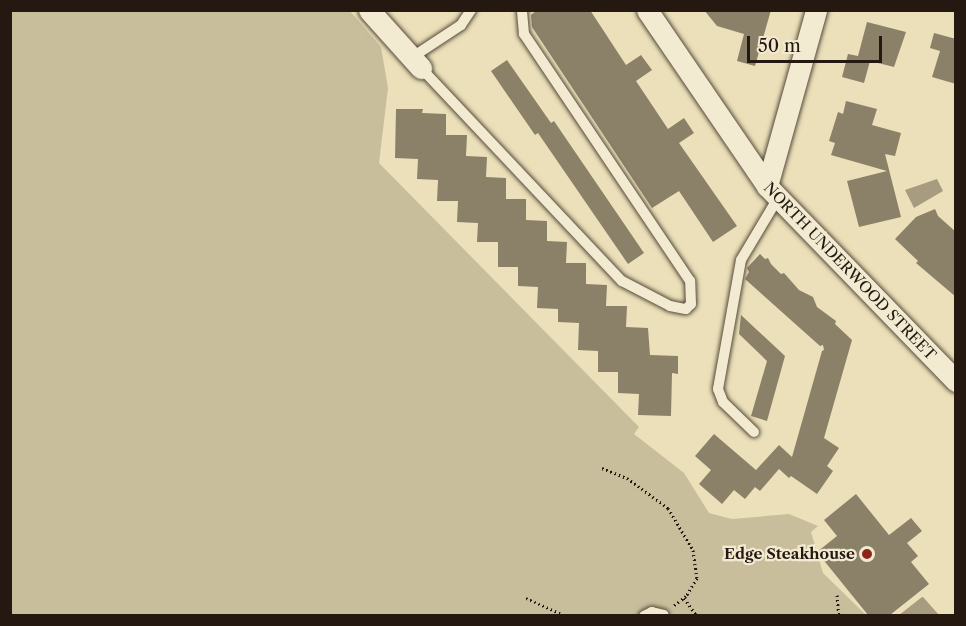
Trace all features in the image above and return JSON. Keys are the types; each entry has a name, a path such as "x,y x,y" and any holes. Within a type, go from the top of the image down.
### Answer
{"street":[{"path":"369,10 416,63"},
{"name":"NORTH UNDERWOOD STREET","path":"647,10 772,192 956,381"},
{"path":"772,192 816,10"}],"lane":[{"path":"471,10 461,25 416,63 622,281 670,306 686,309 691,304 690,281 524,34 522,10"},
{"path":"754,432 723,402 718,389 741,260 772,192"},
{"path":"644,615 652,612 664,615"}],"path":[{"path":"602,468 627,478 657,498 671,512 675,525 696,557 697,578 684,598 664,615"},
{"path":"837,595 839,615"},
{"path":"526,598 566,615"},
{"path":"684,598 697,615"}],"shaded area":[{"path":"349,10 381,47 388,88 379,163 639,427 634,434 684,473 709,513 732,519 789,514 818,526 811,532 823,573 866,615 11,616 11,11"},
{"path":"937,179 943,191 914,208 905,190"},
{"path":"922,597 939,615 899,615"}],"building":[{"path":"537,10 590,10 626,65 641,55 652,70 636,81 668,129 684,118 694,133 679,143 737,226 713,242 679,191 652,208 532,27 531,15"},
{"path":"704,10 771,10 755,66 737,61 744,34 717,26"},
{"path":"867,22 906,32 894,67 870,61 864,83 842,77 848,54 858,56"},
{"path":"934,33 956,39 956,84 932,77 940,51 930,48"},
{"path":"507,60 551,123 554,121 644,253 628,264 538,133 535,135 491,71"},
{"path":"846,101 877,109 872,125 901,133 895,156 885,154 901,217 859,227 847,181 887,171 831,155 835,143 829,141 838,112 843,114"},
{"path":"396,109 423,109 422,113 446,114 446,135 467,135 466,156 487,157 486,177 506,178 506,199 526,199 526,220 547,221 547,241 567,242 566,263 586,263 586,284 607,285 606,306 627,306 626,327 648,328 650,355 678,356 678,374 672,373 671,416 638,415 639,394 618,393 618,372 598,372 598,351 578,350 579,323 558,322 558,309 537,308 538,287 518,286 518,267 498,267 498,242 477,242 478,223 457,222 458,201 437,201 438,180 417,179 418,159 395,158"},
{"path":"935,209 938,216 956,232 956,297 916,263 918,261 895,239 916,217"},
{"path":"760,254 765,259 768,258 771,264 781,274 784,273 799,290 813,297 817,307 836,321 835,324 852,340 824,438 839,448 827,466 833,471 817,494 791,476 789,478 779,469 760,491 755,487 745,499 734,490 722,504 699,484 711,470 695,456 714,434 756,470 779,445 792,457 824,350 823,345 820,346 745,279 749,272 747,268"},
{"path":"741,315 785,356 767,421 751,416 767,361 739,334"},
{"name":"Edge Steakhouse","path":"856,494 889,535 911,518 922,531 907,543 918,556 911,562 929,584 890,615 868,615 817,552 837,536 824,520"}],"place":[{"name":"Edge Steakhouse","path":"867,554"}]}
